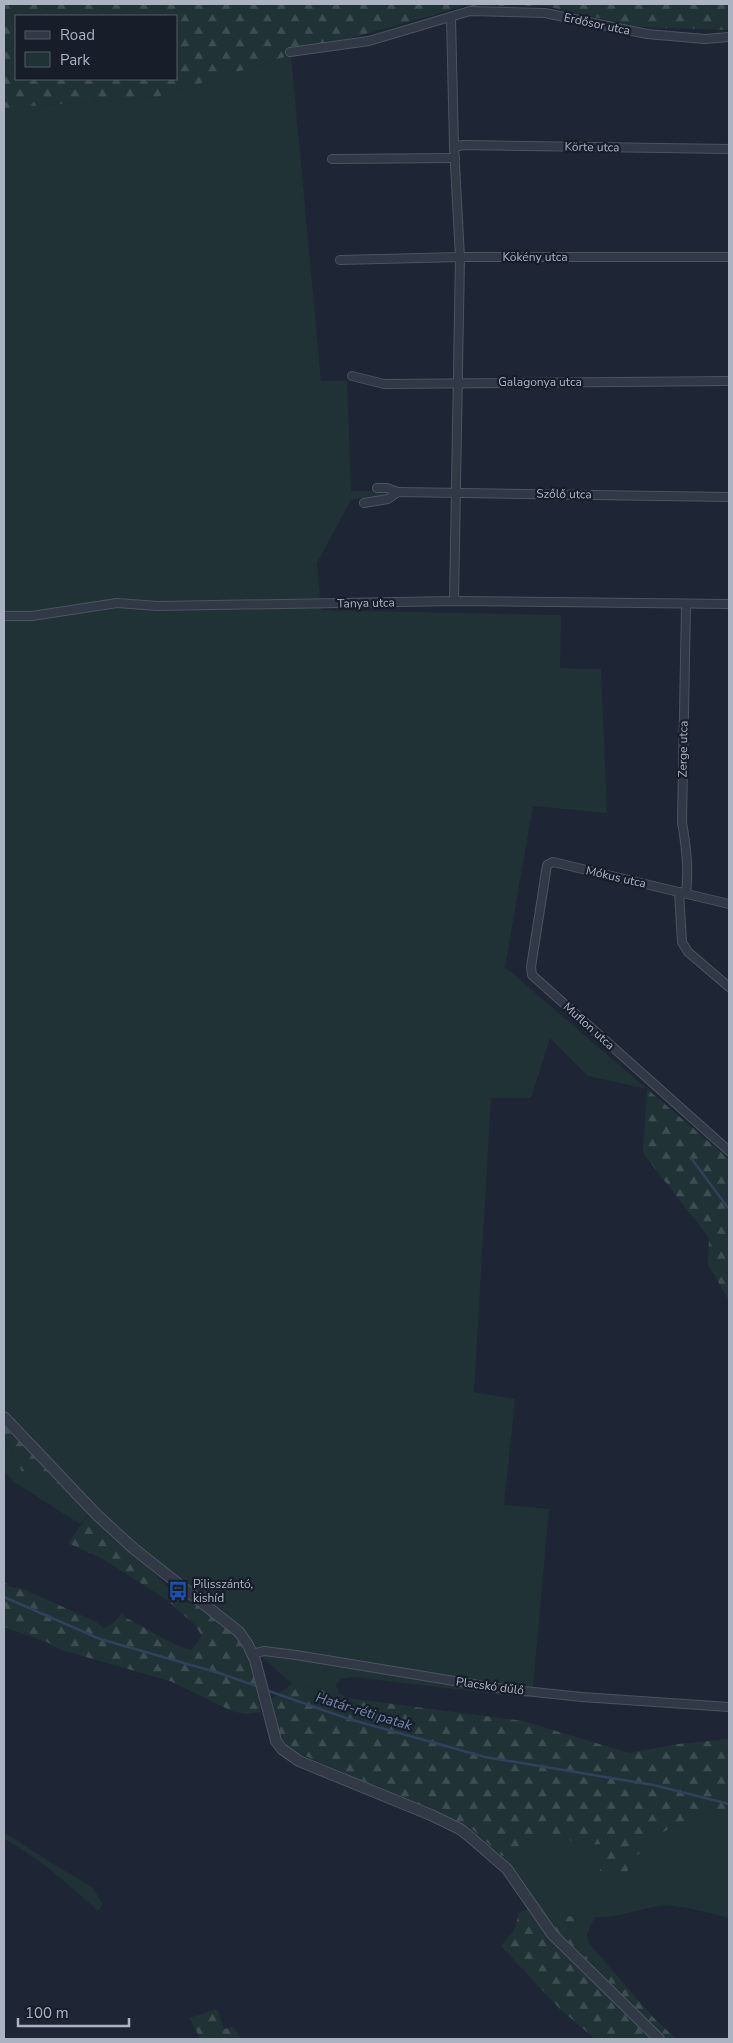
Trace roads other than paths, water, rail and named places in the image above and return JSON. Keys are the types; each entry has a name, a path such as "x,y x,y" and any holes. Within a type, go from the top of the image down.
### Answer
{"street":[{"name":"Erdősor utca","path":"290,52 369,41 470,11 546,14 647,34 705,39 729,38"},
{"path":"450,17 460,258 454,601"},
{"name":"Körte utca","path":"454,147 463,145 729,149"},
{"path":"332,159 455,158"},
{"name":"Kökény utca","path":"340,260 729,257"},
{"name":"Galagonya utca","path":"352,376 384,384 729,381"},
{"name":"Szőlő utca","path":"377,488 387,488 398,492 456,491 729,497"},
{"name":"Szőlő utca","path":"364,503 388,499 398,492"},
{"name":"Tanya utca","path":"4,616 32,616 117,603 158,606 454,601 729,604"},
{"name":"Zerge utca","path":"686,604 682,822 687,855 688,879 683,892 682,942 688,952 729,987"},
{"name":"Mókus utca","path":"548,865 553,862 729,904"},
{"name":"Muflon utca","path":"548,865 535,936 531,967 532,974 729,1151"},
{"path":"4,1417 96,1514 133,1548 239,1632 252,1654 272,1728 282,1749 299,1761 431,1815 460,1829 507,1869 552,1934 659,2039"},
{"name":"Placskó dűlő","path":"252,1654 264,1650 497,1688 582,1697 729,1707"}],"waterway":[{"path":"691,1158 729,1209"},
{"name":"Határ-réti patak","path":"4,1597 100,1639 219,1673 259,1687"},
{"name":"Határ-réti patak","path":"266,1690 349,1719 485,1757 653,1785 729,1804"}],"place":[{"name":"Pilisszántó, kishíd","path":"178,1591"}]}
